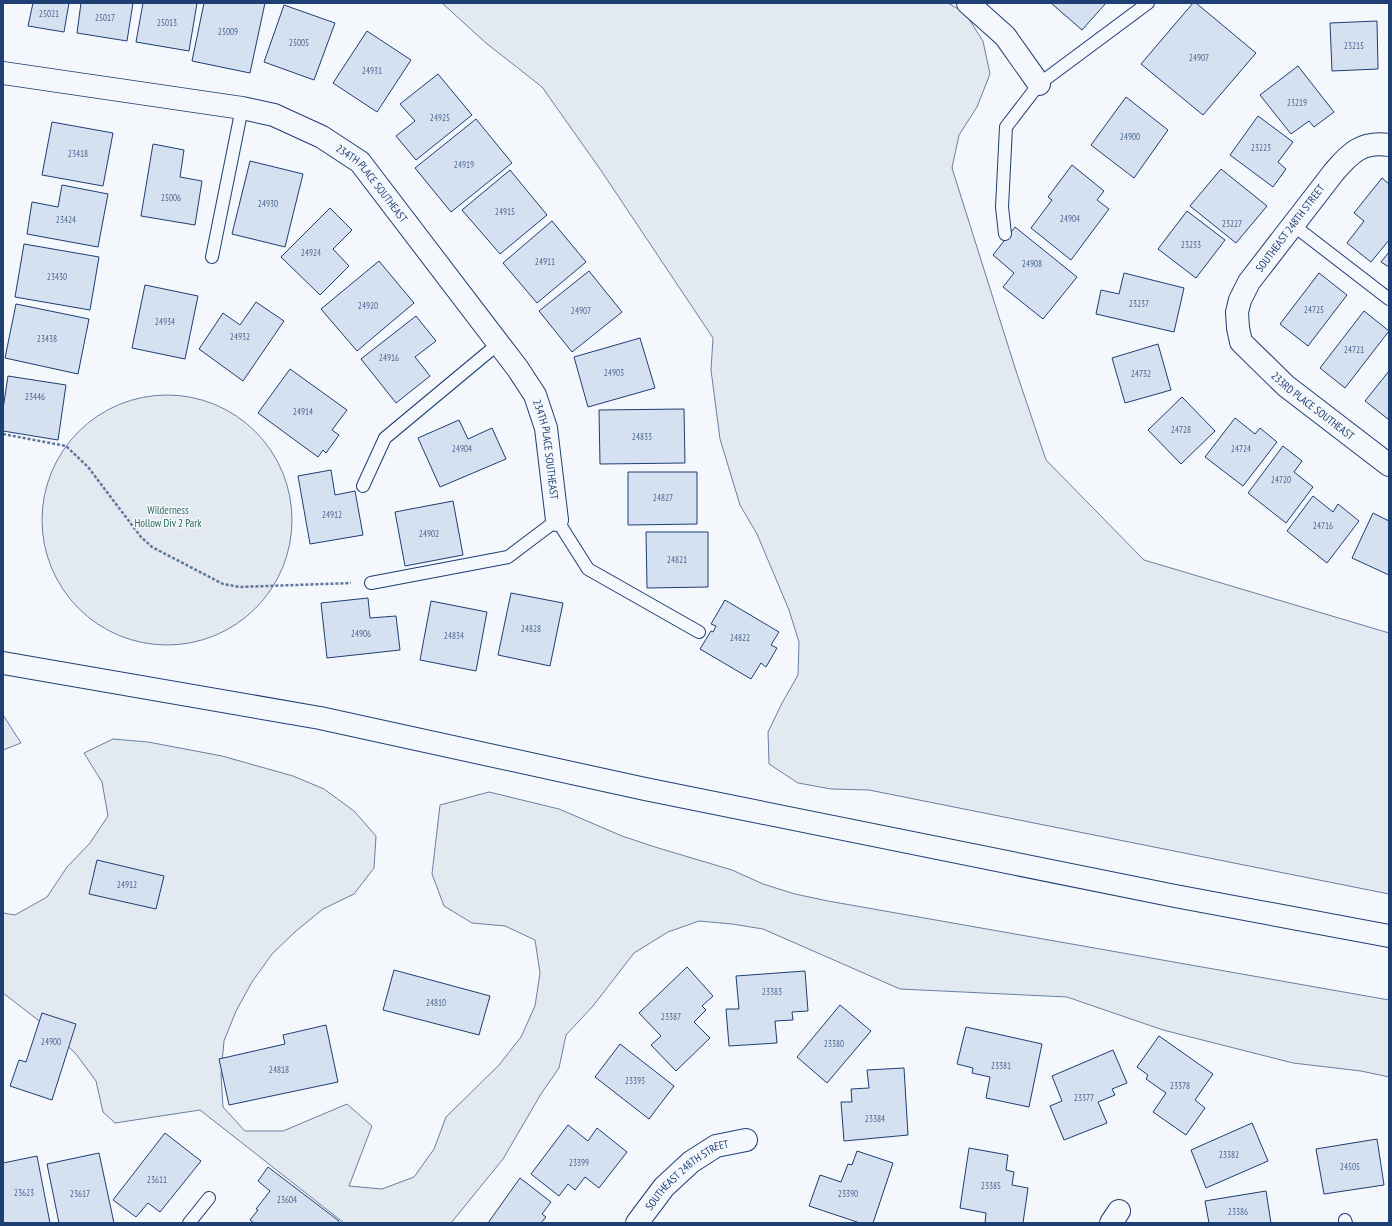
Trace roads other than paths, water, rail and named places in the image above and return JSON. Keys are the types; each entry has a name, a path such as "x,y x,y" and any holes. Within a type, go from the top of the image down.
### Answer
{"street":[{"path":"968,3 1005,36 1039,84"},
{"name":"234TH PLACE SOUTHEAST","path":"3,73 242,108 274,115 322,137 360,162 535,395 546,428 557,520"},
{"name":"SOUTHEAST 248TH STREET","path":"1241,342 1237,312 1240,300 1249,282 1348,156 1362,146 1386,144"},
{"name":"233RD PLACE SOUTHEAST","path":"1241,342 1286,386 1389,465"},
{"path":"3,663 320,718 645,789 1175,896 1389,936"},
{"name":"SOUTHEAST 248TH STREET","path":"636,1223 664,1188 691,1162 716,1146 746,1140"}],"lane":[{"path":"1004,234 1002,207 1006,127 1039,84 1148,3"},
{"path":"212,257 242,108"},
{"path":"1293,225 1389,299"},
{"path":"363,486 385,438 498,344"},
{"path":"370,583 508,557 557,520 588,569 699,632"},
{"path":"189,1223 209,1198"}],"park label":[{"name":"Wilderness Hollow Div 2 Park","path":"168,516"}]}
